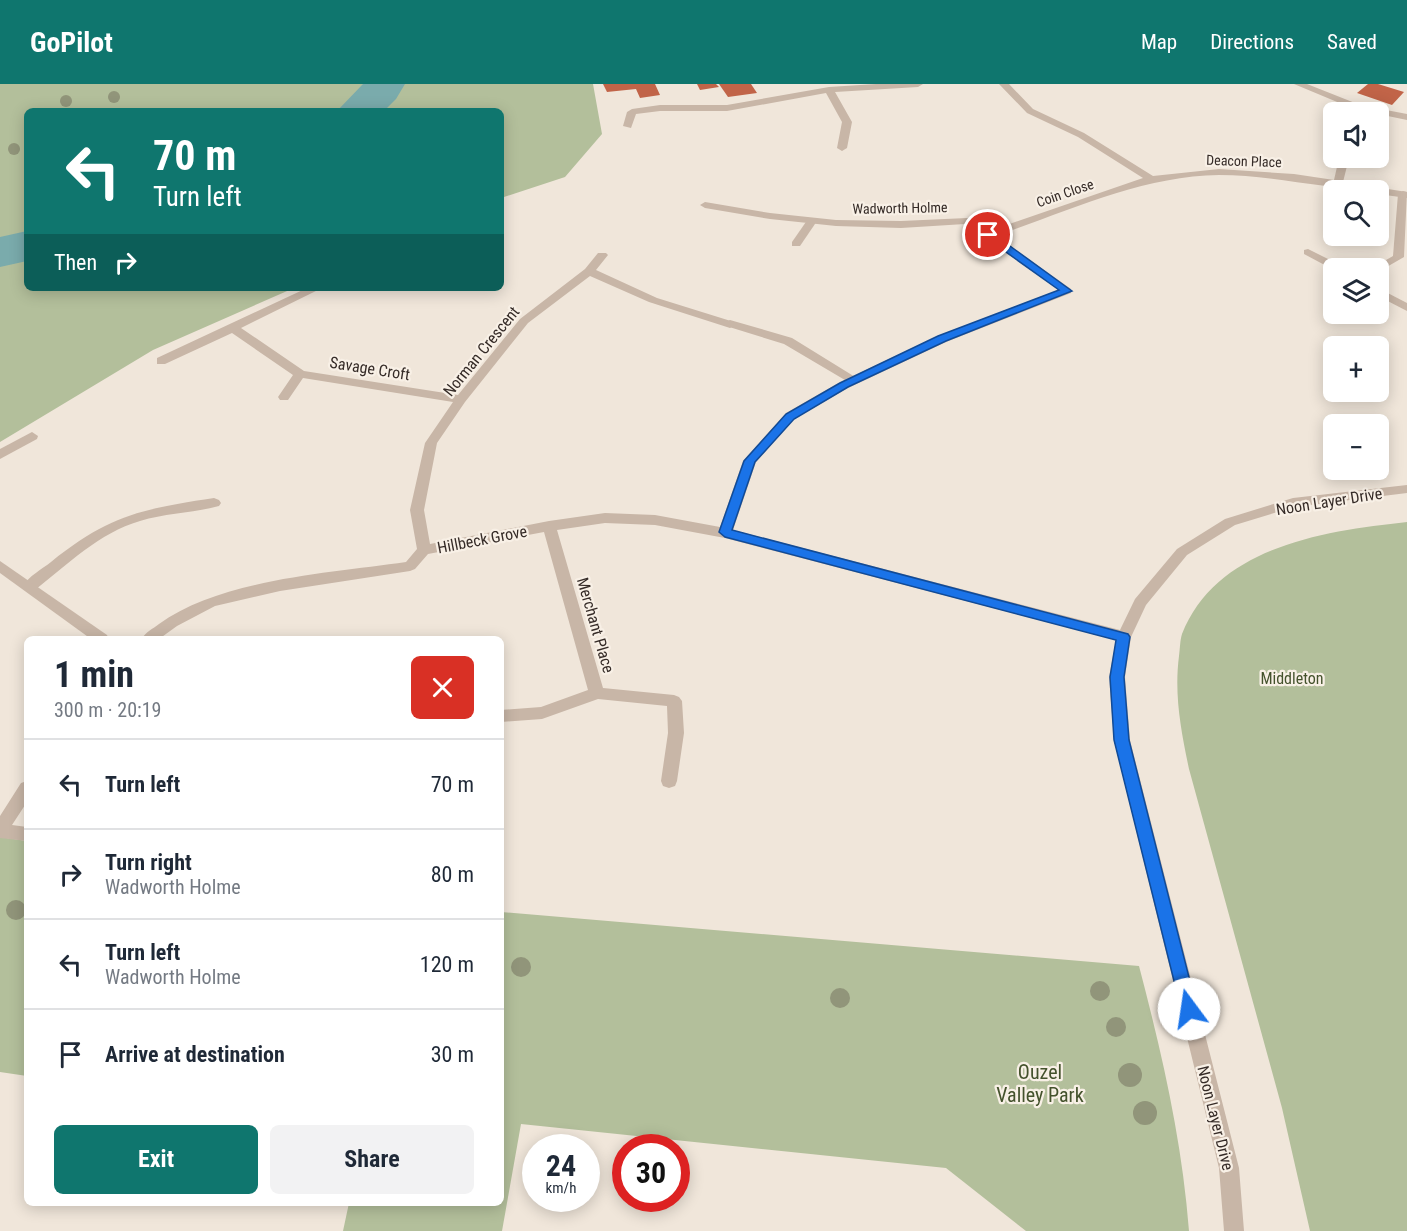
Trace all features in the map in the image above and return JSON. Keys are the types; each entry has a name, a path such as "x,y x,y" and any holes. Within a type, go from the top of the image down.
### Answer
{"street":[{"path":"628,126 632,112 660,108 727,108 830,90 918,84"},
{"path":"1004,84 1030,111 1081,135 1152,179"},
{"path":"1299,84 1338,102"},
{"path":"830,90 847,122 842,148"},
{"path":"1389,115 1407,117"},
{"name":"Deacon Place","path":"1152,179 1218,172 1323,181"},
{"name":"Coin Close","path":"988,235 1152,179"},
{"name":"Deacon Place","path":"1389,192 1405,195 1398,257 1389,263"},
{"name":"Wadworth Holme","path":"705,205 812,221 928,225 967,221 1067,291 942,339 854,380 790,416 750,461 725,532"},
{"path":"796,244 812,221"},
{"path":"1308,252 1323,260"},
{"name":"Norman Crescent","path":"424,550 417,510 431,443 461,399 524,321 589,271 602,255"},
{"path":"589,271 653,300 788,341 854,380"},
{"path":"161,361 310,291"},
{"path":"1389,297 1407,308"},
{"path":"233,328 300,374 284,397"},
{"name":"Savage Croft","path":"300,374 461,399"},
{"path":"0,455 32,436"},
{"name":"Noon Layer Drive","path":"1234,1231 1229,1168 1122,740 1117,677 1124,637 1140,603 1182,552 1230,522 1293,503 1407,489"},
{"path":"30,586 93,538 120,523 153,513 214,503"},
{"name":"Hillbeck Grove","path":"153,636 172,622 211,602 280,586 410,566 424,550 549,526 606,518 654,520 725,532 1124,637"},
{"name":"Merchant Place","path":"549,526 597,693 674,701 676,733 669,781"},
{"path":"0,566 98,636"},
{"path":"504,716 542,713 597,693"},
{"path":"24,793 0,831 24,834"}],"green space":[{"path":"0,84 593,84 602,134 565,177 504,197 504,108 24,108 24,291 287,291 153,350 0,442"},
{"name":"Middleton","path":"1407,522 1407,1231 1310,1231 1282,1108 1189,769 1178,699 1180,642 1198,604 1220,581 1247,562 1277,548 1309,538"},
{"path":"0,837 24,841 24,1076 0,1072"},
{"name":"Ouzel Valley Park","path":"504,912 1139,966 1170,1097 1186,1197 1189,1231 1026,1231 946,1168 690,1141 690,1134 618,1134 521,1124 502,1231 343,1231 348,1206 504,1206"}],"building":[{"path":"603,84 655,84 660,95 640,98 636,89 607,92"},
{"path":"697,84 716,84 719,87 700,90"},
{"path":"719,84 751,84 757,93 728,97"},
{"path":"1368,84 1378,84 1404,92 1392,105 1389,102 1357,93"}],"waterway":[{"path":"362,108 381,90 384,84"},
{"path":"0,252 24,247"}],"route":[{"path":"988,235 1067,291 942,339 844,385 790,416 750,461 725,532 1124,637 1117,677 1122,740 1189,1009"}]}
